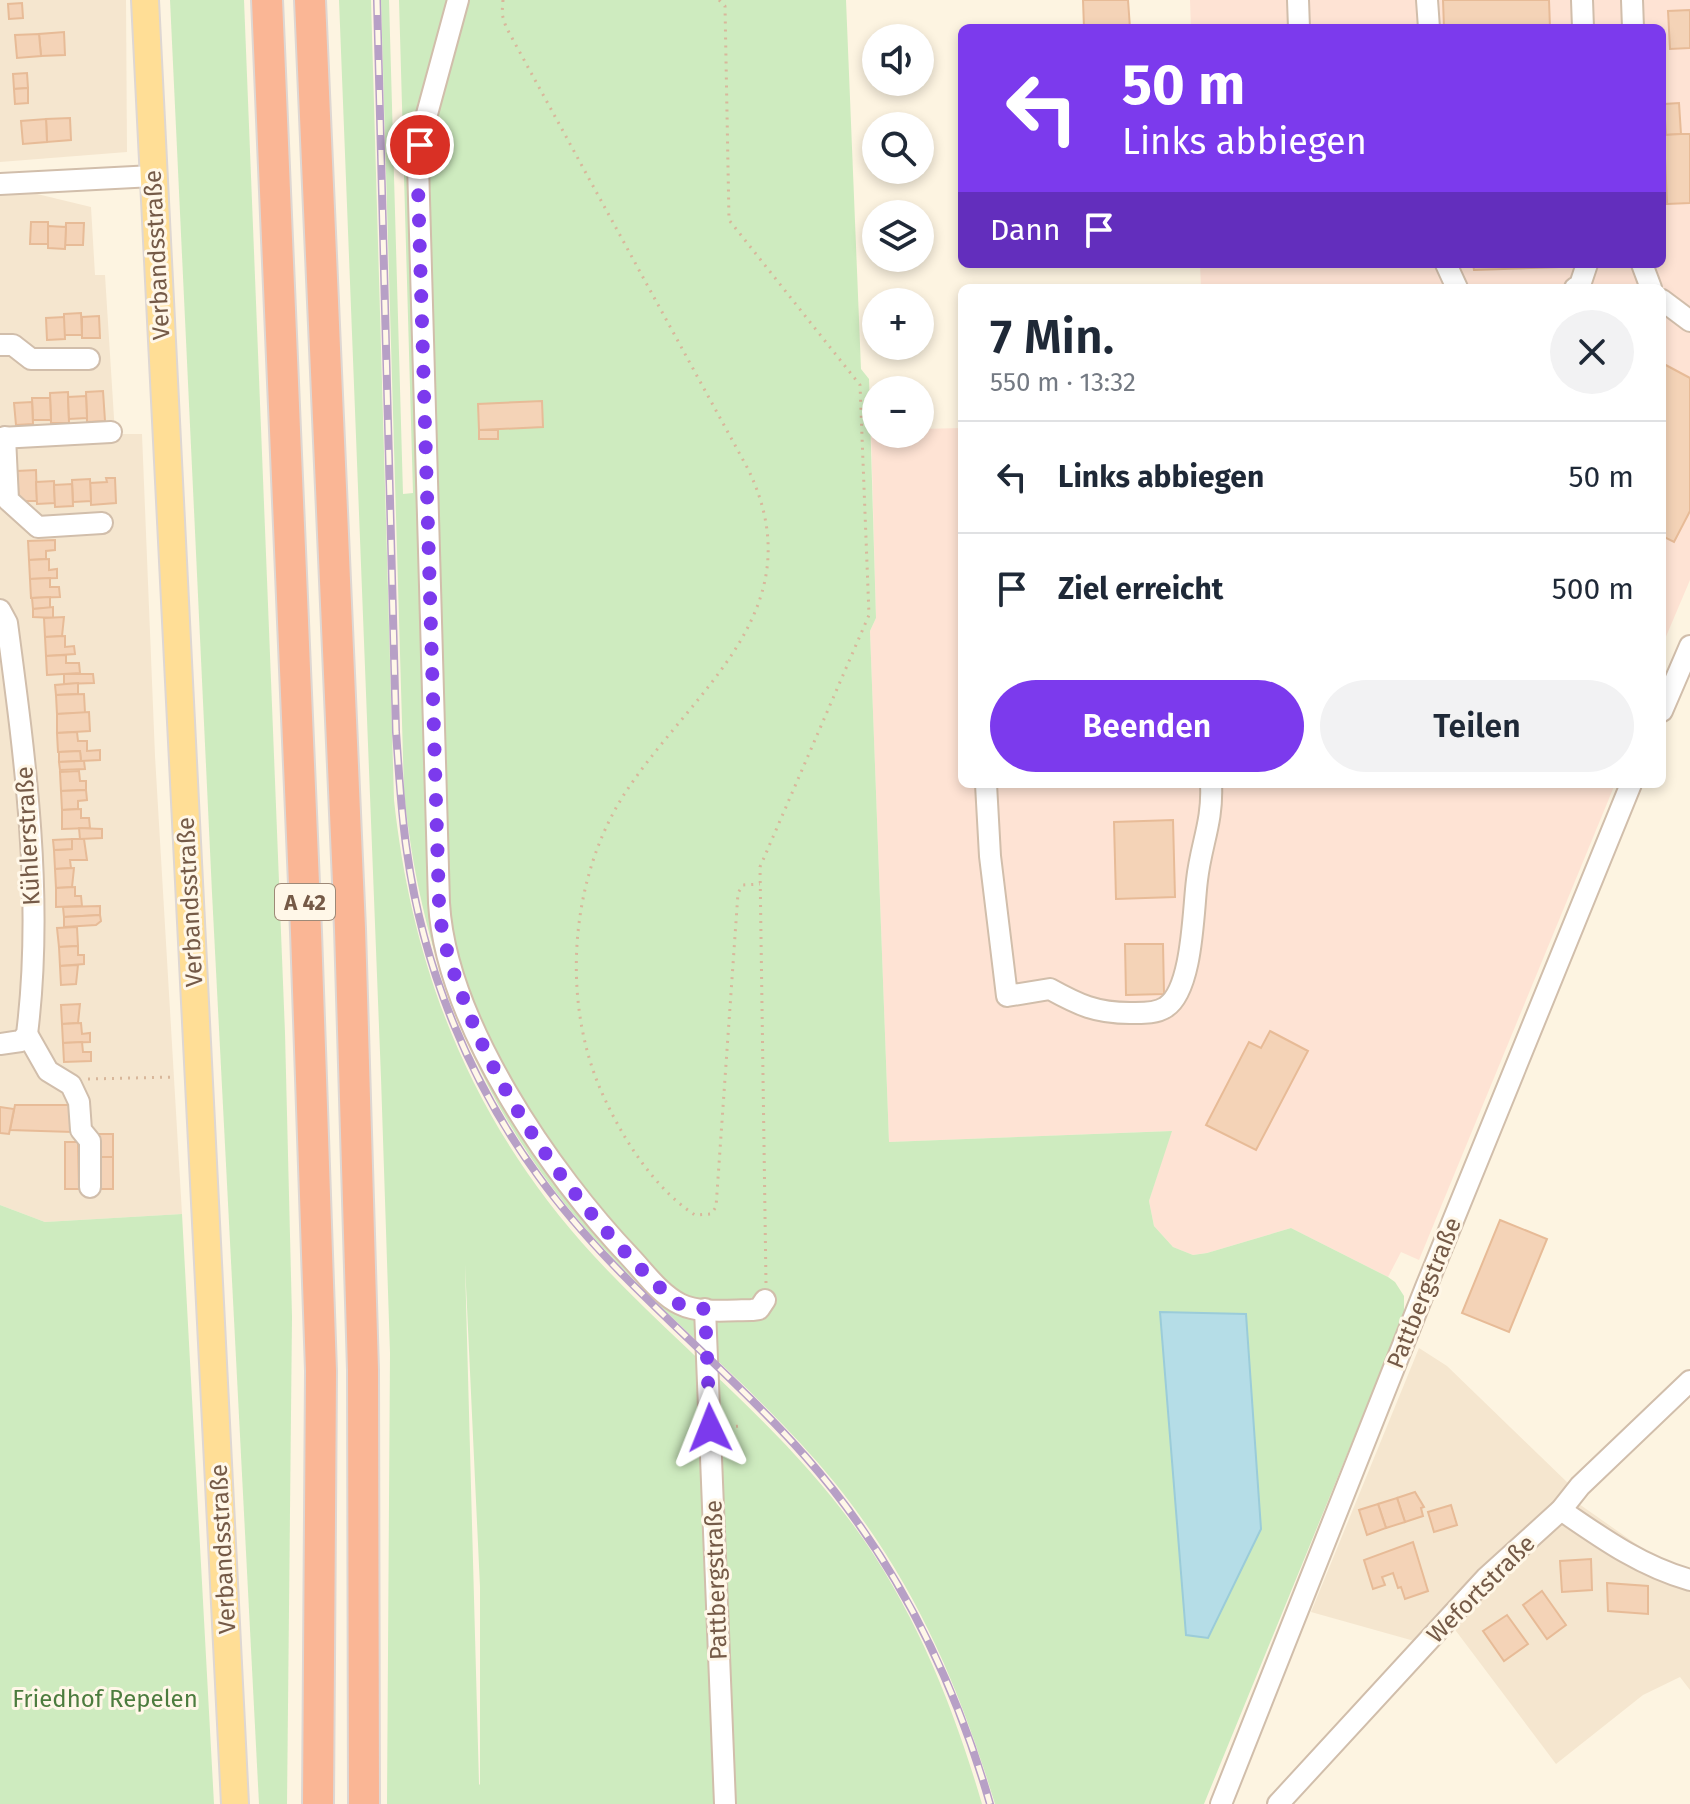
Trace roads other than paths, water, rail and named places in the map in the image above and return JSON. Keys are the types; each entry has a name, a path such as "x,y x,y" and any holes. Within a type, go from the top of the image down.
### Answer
{"highway":[{"name":"A 42","path":"267,0 321,1371 318,1804"},
{"name":"A 42","path":"310,0 350,929 363,1370 364,1804"}],"main road":[{"name":"Verbandsstraße","path":"145,0 235,1804"}],"street":[{"path":"458,0 424,125 418,164 440,927 479,1041 511,1101 561,1175 615,1241 667,1294 684,1306 752,1310 759,1309 765,1300"},
{"path":"1298,0 1299,24"},
{"path":"1427,0 1429,24"},
{"path":"1582,0 1583,24"},
{"path":"1632,0 1633,24"},
{"path":"0,184 153,176"},
{"path":"1666,303 1690,321"},
{"path":"0,345 13,345 31,359 89,359"},
{"path":"102,523 38,527 8,500 2,438 111,432"},
{"name":"Kühlerstraße","path":"0,610 7,623 21,732 32,876 33,967 27,1034"},
{"path":"1666,702 1690,646"},
{"path":"986,788 990,856 1007,996 1050,989 1081,1007 1117,1013 1150,1013 1167,1007 1178,989 1192,951 1200,857 1213,811 1211,788"},
{"name":"Pattbergstraße","path":"1221,1804 1426,1287 1629,788"},
{"path":"0,1044 21,1041 27,1034 48,1071 71,1085 79,1102 81,1130 90,1141 90,1187"},
{"name":"Pattbergstraße","path":"705,1309 725,1804"},
{"name":"Wefortstraße","path":"1278,1804 1486,1578 1561,1510 1580,1486 1690,1381"},
{"path":"1561,1510 1645,1564 1690,1580"}],"water":[{"path":"1160,1312 1246,1314 1261,1529 1208,1638 1186,1635"}],"railway":[{"path":"377,0 396,732 414,895 438,981 471,1063 514,1141 539,1177 634,1286 738,1386 805,1456 866,1535 893,1576 939,1664 958,1709 990,1804"}],"park label":[{"name":"Friedhof Repelen","path":"105,1699"}]}
